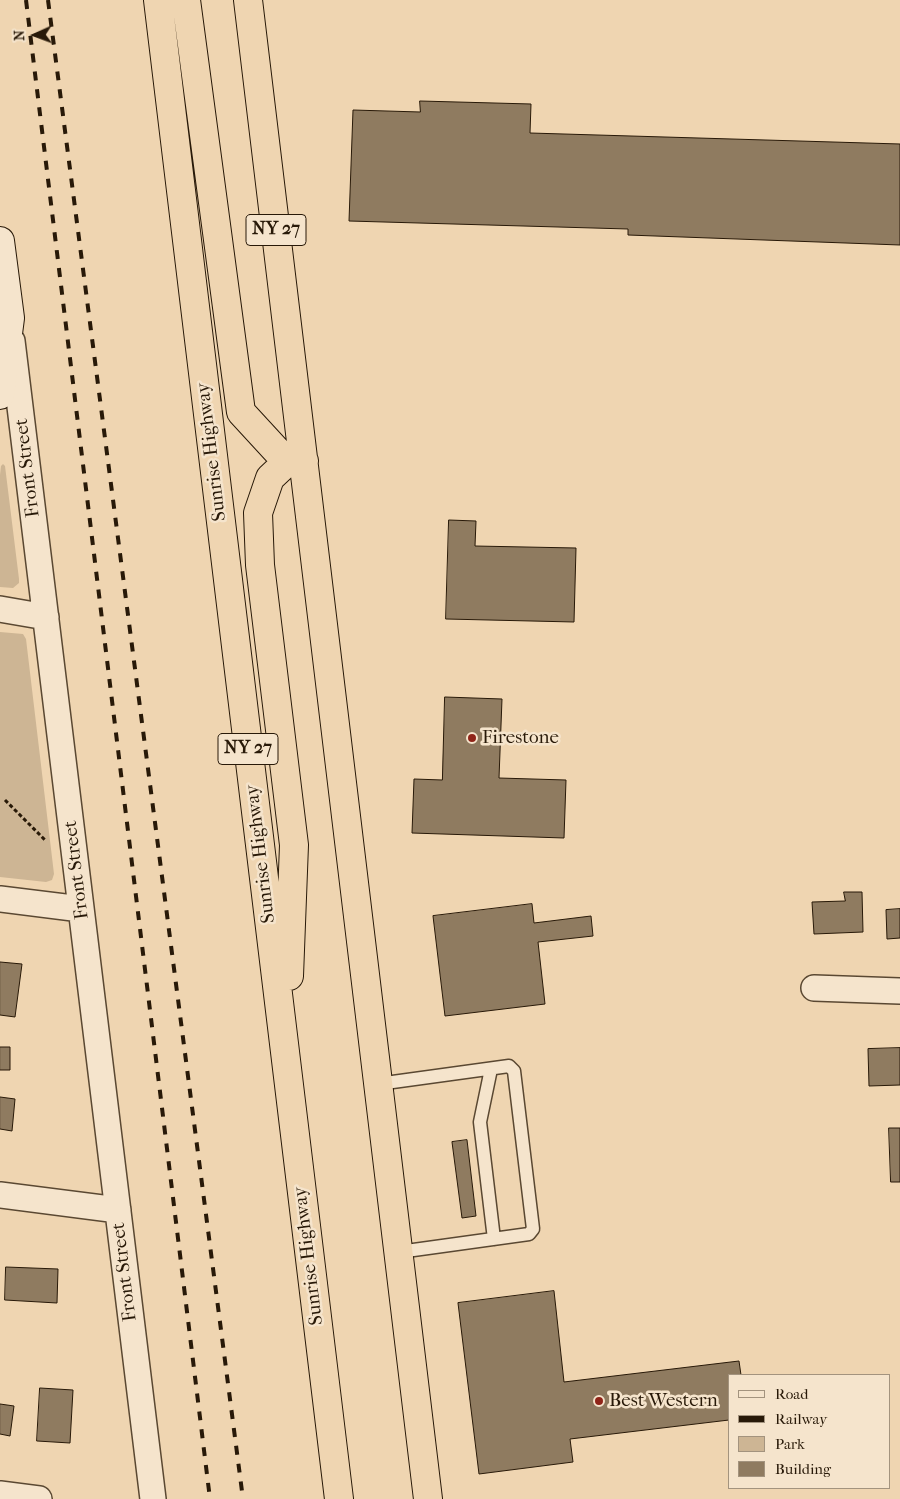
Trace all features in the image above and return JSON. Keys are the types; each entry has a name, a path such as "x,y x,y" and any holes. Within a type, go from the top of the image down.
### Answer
{"highway":[{"name":"Sunrise Highway","path":"158,0 339,1499"},
{"path":"186,0 241,412 295,462 270,478 258,513 260,565 294,845 286,1057"},
{"name":"NY 27","path":"248,0 295,462 378,1084 428,1499"}],"street":[{"name":"Front Street","path":"0,241 5,318 46,617 153,1499"},
{"path":"0,395 5,318"},
{"path":"0,609 46,617"},
{"path":"0,899 81,909"},
{"path":"814,988 900,991"},
{"path":"0,1195 118,1210"},
{"path":"0,1494 39,1499"}],"lane":[{"path":"378,1084 509,1066 514,1071 532,1229 529,1234 399,1252"},
{"path":"491,1069 480,1122 494,1239"}],"path":[{"path":"5,800 45,840"}],"green space":[{"path":"3,464 5,466 19,579 19,583 13,588 0,587 0,475"},
{"path":"0,632 23,634 26,639 54,874 52,880 46,882 0,877"}],"building":[{"path":"420,101 531,104 530,133 900,144 900,245 628,235 628,229 349,221 353,110 420,112"},
{"path":"449,520 476,521 475,546 576,548 574,622 446,619"},
{"name":"Firestone","path":"445,697 502,699 499,778 566,780 564,838 412,833 414,779 442,780"},
{"path":"844,892 862,892 863,932 814,934 812,902 845,901"},
{"path":"532,904 534,923 591,916 593,936 538,942 545,1004 445,1016 433,916"},
{"path":"900,909 900,938 887,939 886,910"},
{"path":"0,962 22,964 15,1017 0,1015"},
{"path":"0,1047 10,1047 10,1070 0,1070"},
{"path":"900,1048 900,1085 869,1086 868,1049"},
{"path":"0,1097 15,1099 12,1131 0,1129"},
{"path":"889,1128 900,1128 900,1182 891,1182"},
{"path":"467,1140 476,1216 462,1218 452,1142"},
{"path":"6,1267 58,1269 57,1303 5,1300"},
{"name":"Best Western","path":"554,1291 564,1382 739,1361 741,1374 728,1374 728,1420 570,1439 573,1462 479,1474 458,1303"},
{"path":"40,1388 73,1390 70,1443 37,1441"},
{"path":"0,1404 14,1406 10,1436 0,1434"}],"railway":[{"path":"26,0 210,1499"},
{"path":"48,0 243,1499"}],"place":[{"name":"Firestone","path":"472,738"},
{"name":"Best Western","path":"599,1401"}]}
